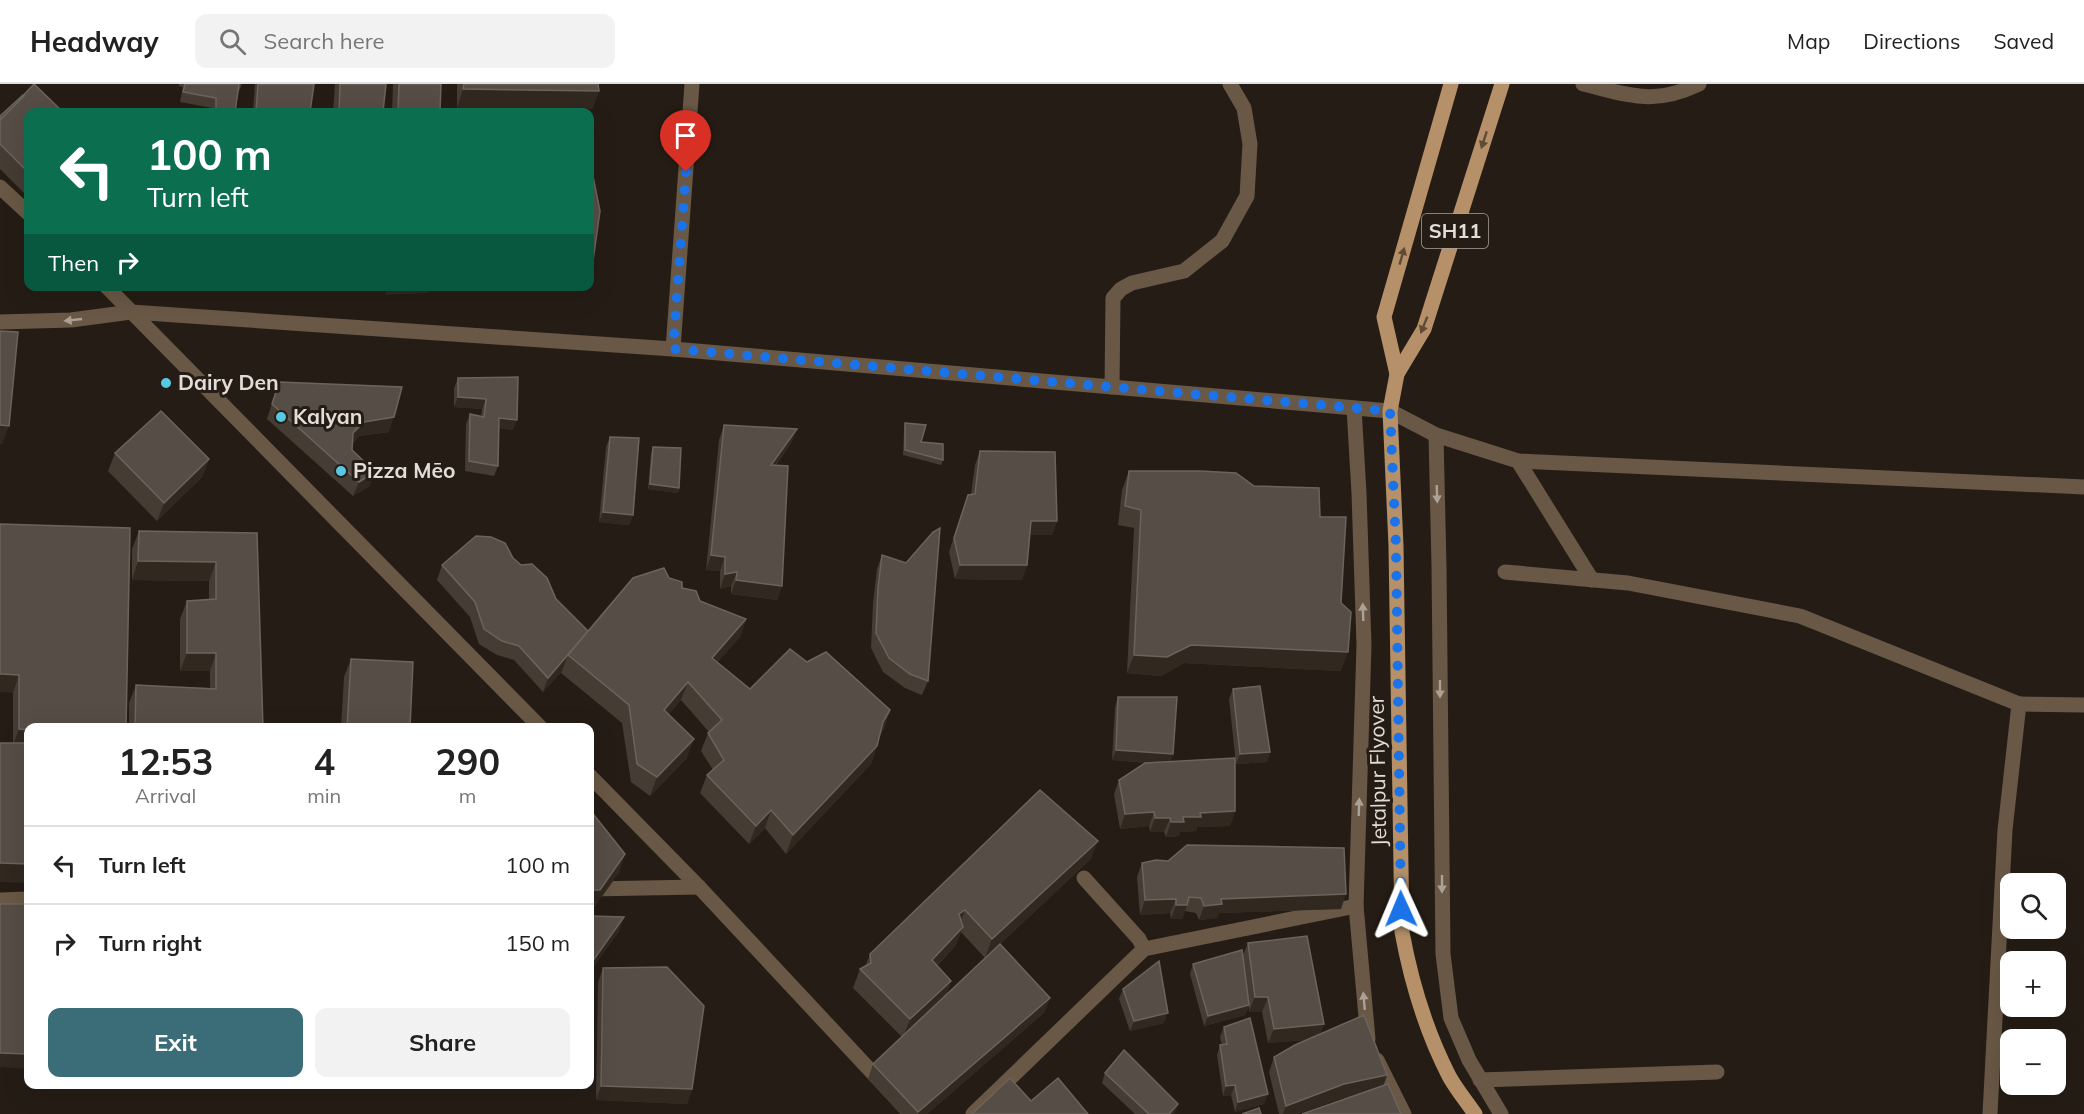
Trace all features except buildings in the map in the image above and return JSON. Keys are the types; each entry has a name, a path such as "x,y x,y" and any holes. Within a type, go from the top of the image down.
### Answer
{"main road":[{"path":"1397,374 1384,317 1451,84"},
{"name":"SH11","path":"1390,411 1397,374 1424,328 1502,84"},
{"name":"Jetalpur Flyover","path":"1390,411 1396,546 1402,932 1410,974 1427,1022 1450,1077 1476,1114"}],"street":[{"path":"673,349 692,84"},
{"path":"1112,387 1113,298 1121,289 1132,283 1184,271 1222,241 1247,196 1250,144 1244,108 1230,84"},
{"path":"1583,84 1646,98 1680,93 1699,84"},
{"path":"0,186 24,209"},
{"path":"111,291 536,723"},
{"path":"0,321 70,320 131,312 673,349 1390,411 1436,435 1518,460 2084,487"},
{"path":"1354,408 1364,645 1356,906 1368,1042 1404,1114"},
{"path":"1436,435 1443,954 1451,1018 1469,1060 1501,1114"},
{"path":"1518,460 1592,580"},
{"path":"1506,572 1628,583 1800,616 2019,704 2084,705"},
{"path":"1990,1114 2005,830 2019,704"},
{"path":"594,780 699,887 911,1114"},
{"path":"1084,878 1139,939 1144,950"},
{"path":"594,889 699,887"},
{"path":"0,900 24,899"},
{"path":"973,1114 1144,950 1356,906"},
{"path":"1480,1080 1717,1072"}],"place":[{"name":"Dairy Den","path":"166,383"},
{"name":"Kalyan","path":"281,417"},
{"name":"Pizza Mēo","path":"341,471"}],"route":[{"path":"686,172 673,349 1390,411 1396,546 1401,909"}]}
